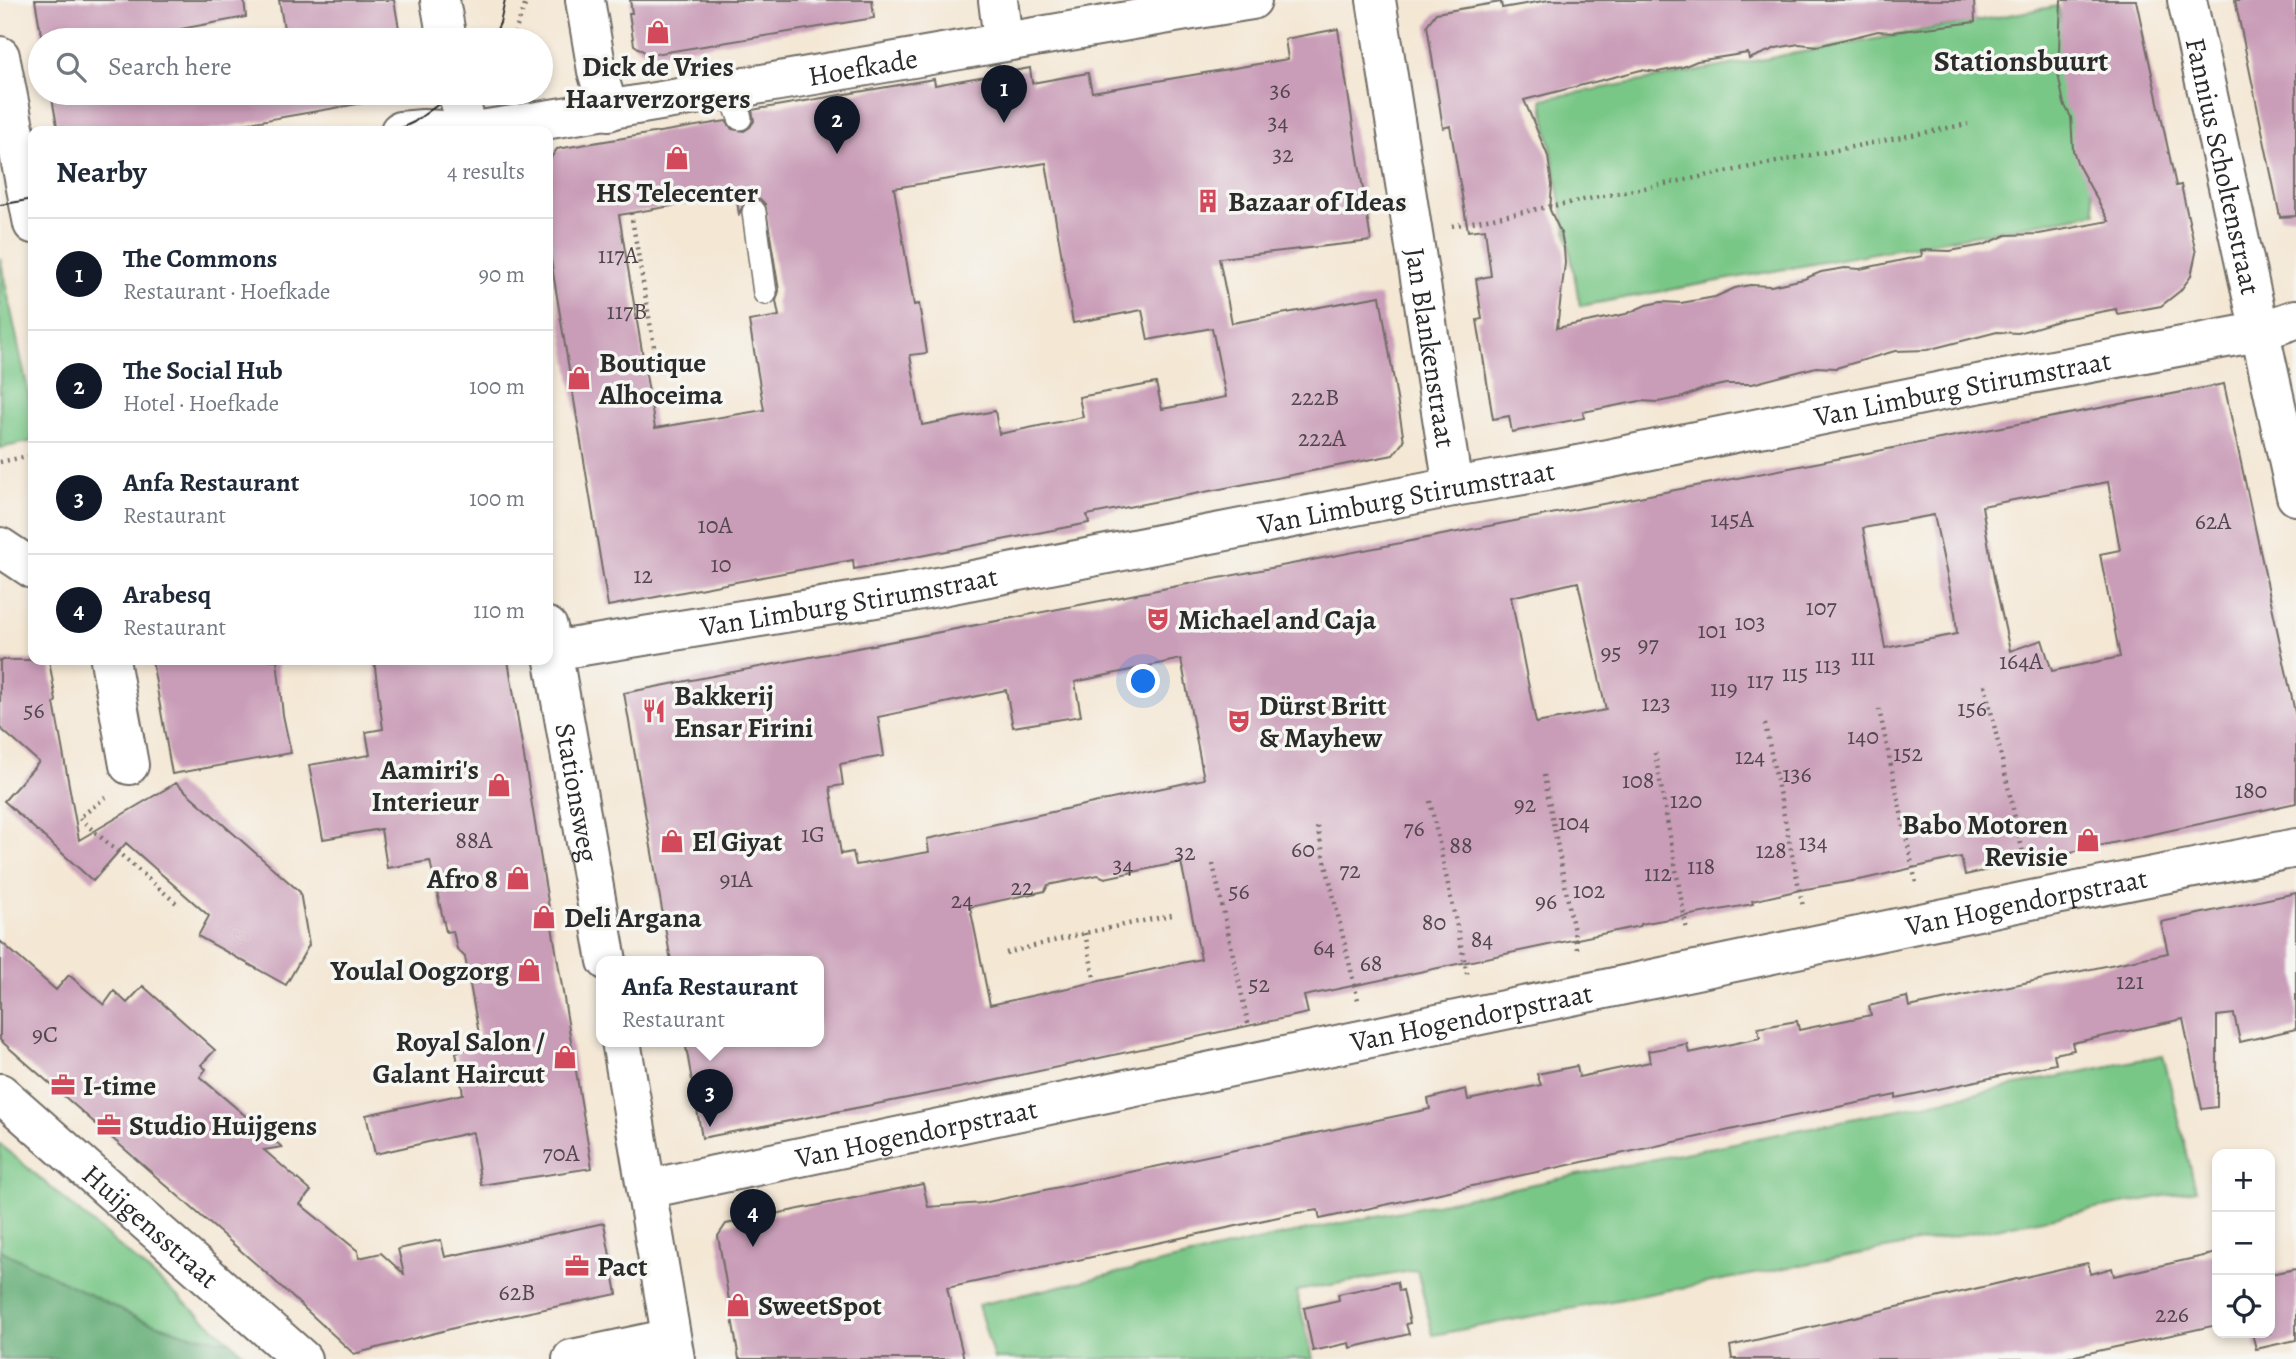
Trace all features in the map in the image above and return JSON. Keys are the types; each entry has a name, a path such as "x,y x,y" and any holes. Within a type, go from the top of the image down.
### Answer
{"street":[{"path":"440,0 445,28"},
{"path":"584,0 597,71 609,111"},
{"path":"998,0 1003,41"},
{"name":"Hoefkade","path":"506,126 609,111 735,104 1003,41 1252,0"},
{"name":"Jan Blankenstraat","path":"1376,0 1453,487"},
{"name":"Fannius Scholtenstraat","path":"2187,0 2296,496"},
{"path":"0,56 23,202"},
{"path":"461,105 469,126"},
{"name":"Van Limburg Stirumstraat","path":"553,638 906,593 1558,469 1966,386 2258,332 2296,319"},
{"path":"0,547 28,566"},
{"name":"Stationsweg","path":"553,655 606,956"},
{"path":"111,665 129,765"},
{"name":"Van Hogendorpstraat","path":"647,1189 1586,992 2296,848"},
{"path":"572,1359 673,1349 622,1047"},
{"name":"Huijgensstraat","path":"0,1093 302,1359"}],"lane":[{"path":"754,212 765,293"}],"path":[{"path":"516,28 527,0"},
{"path":"1413,234 1968,124"},
{"path":"631,213 659,375"},
{"path":"0,462 28,456"},
{"path":"1985,685 2031,900"},
{"path":"1879,709 1925,922"},
{"path":"1765,724 1811,946"},
{"path":"1654,753 1696,970"},
{"path":"129,765 129,779 79,818 176,903"},
{"path":"1544,775 1586,992"},
{"path":"1430,801 1477,1016"},
{"path":"1317,827 1361,1010"},
{"path":"1213,863 1257,1061"},
{"path":"1006,953 1172,915"},
{"path":"1084,933 1095,982"}],"green space":[{"path":"2058,6 2096,213 1580,306 1542,99"},
{"path":"0,258 28,391 28,442 0,448"},
{"path":"2163,1055 2196,1190 1433,1335 1417,1270 1296,1291 1313,1359 994,1359 978,1305 1274,1237"},
{"path":"0,1144 231,1342 250,1359 0,1359"},
{"path":"0,1250 137,1318 187,1334 231,1342 250,1359 0,1359"}],"building":[{"path":"35,0 244,0 246,17 186,28 40,28"},
{"path":"279,0 394,0 399,28 284,28"},
{"path":"630,0 872,0 874,18 649,55 634,45 629,13 632,13"},
{"path":"1549,0 1974,0 1975,22 1893,32 1878,31 1818,46 1799,44 1776,48 1749,59 1748,53 1697,61 1658,72 1641,70 1524,100 1548,156 1552,185 1550,210 1561,233 1564,248 1565,263 1557,328 1626,314 1661,302 1681,303 1715,297 1750,285 1771,286 1804,279 1821,272 1845,268 1860,269 1922,256 1921,250 1950,251 1984,245 2006,235 2039,234 2109,221 2078,165 2073,150 2071,117 2064,104 2058,74 2061,0 2136,0 2176,186 2181,185 2196,253 2191,276 2180,291 2161,306 2117,314 2116,309 2064,319 2018,333 1997,332 1927,350 1895,351 1836,368 1816,367 1752,384 1726,384 1658,402 1640,401 1583,412 1584,418 1512,432 1509,416 1493,419 1477,320 1482,319 1476,279 1491,276 1485,229 1468,231 1450,126 1443,128 1427,25 1436,13 1501,2 1502,8"},
{"path":"2235,0 2296,0 2296,216 2280,217"},
{"path":"1338,29 1371,241 1219,258 1232,323 1380,296 1404,441 1393,455 1087,515 1089,523 854,569 853,560 608,606 553,272 553,155 557,149 726,121 732,129 744,131 754,121 752,110 934,79 935,85 1030,68 1032,83 1088,73 1092,92 1288,59 1285,39","holes":["1046,163 1073,323 1142,310 1148,340 1212,328 1226,397 1162,409 1156,383 1079,397 1083,417 999,434 995,411 922,425 910,355 927,353 919,304 914,305 894,188","736,195 739,214 745,201 751,198 760,199 765,204 779,291 776,301 779,316 749,321 764,410 655,428 619,215"]},
{"path":"53,105 352,105 232,126 57,126"},
{"path":"2224,384 2296,717 2296,803 1965,875 1961,857 1800,890 1752,901 1753,904 1640,924 1304,996 1308,1013 979,1084 702,1138 686,1047 824,1047 824,956 670,956 624,693","holes":["2108,482 2120,550 2100,554 2120,657 2052,671 2042,640 2010,651 1982,506","1934,515 1957,634 1885,648 1863,528","1578,582 1606,710 1536,723 1511,597","1181,659 1204,779 927,839 929,852 856,865 853,852 841,854 830,787 843,785 840,764 884,756 878,717 1006,690 1013,727 1081,716 1075,682","1181,862 1201,959 990,1005 970,907 1045,891 1048,885 1098,875 1105,878"]},
{"path":"0,660 28,660 28,665 50,665 56,701 54,703 79,840 176,783 300,892 309,945 286,985 198,936 209,916 126,843 93,881 4,801 39,762 0,728"},
{"path":"153,665 278,665 283,715 291,753 172,774"},
{"path":"375,665 509,665 592,1168 481,1185 473,1132 375,1154 366,1115 463,1094 456,1052 481,1045 465,957 457,949 453,931 446,932 430,861 387,868 381,829 323,839 309,765 370,755 366,732 383,729"},
{"path":"2296,893 2296,1029 2240,1042 2234,1014 2217,1016 2217,1107 2202,1109 2183,1019 2072,1043 2074,1050 2054,1054 2056,1064 1785,1118 1320,1219 1318,1210 1297,1213 947,1288 964,1359 739,1359 718,1236 726,1224 923,1184 928,1207 983,1203 1430,1109 1428,1099 1466,1089 1468,1100 1541,1085 1537,1074 1577,1066 1579,1077 1650,1062 1648,1051 1687,1044 1689,1053 1760,1038 1758,1028 1797,1021 1799,1030 1871,1015 1869,1006 1907,997 1909,1007 2168,953 2161,922"},
{"path":"0,941 56,990 69,975 104,1005 114,991 127,1003 143,986 215,1050 201,1065 206,1069 200,1077 282,1147 264,1150 311,1191 300,1204 358,1251 359,1258 381,1253 404,1274 398,1249 441,1240 445,1257 604,1223 617,1294 462,1326 354,1354 264,1271 0,1040"},
{"path":"2212,1254 2212,1326 2061,1359 1732,1359 1730,1346 2064,1268 2088,1263 2091,1274 2112,1268 2114,1276"},
{"path":"2296,1269 2296,1340 2256,1349 2253,1338 2275,1338 2275,1273"},
{"path":"1397,1282 1399,1291 1403,1290 1410,1323 1406,1324 1409,1334 1350,1348 1349,1343 1313,1351 1304,1308 1339,1300 1338,1294"}],"tram line":[{"path":"498,28 505,0"},
{"path":"406,126 437,105"},
{"path":"0,205 28,200"}],"place":[{"name":"Dick de Vries Haarverzorgers","path":"658,32"},
{"name":"The Commons","path":"1004,123"},
{"name":"The Social Hub","path":"837,154"},
{"name":"HS Telecenter","path":"677,158"},
{"name":"Bazaar of Ideas","path":"1208,201"},
{"name":"Boutique Alhoceima","path":"579,378"},
{"name":"Michael and Caja","path":"1158,619"},
{"name":"Bakkerij Ensar Firini","path":"654,711"},
{"name":"Dürst Britt & Mayhew","path":"1239,721"},
{"name":"Aamiri's Interieur","path":"499,785"},
{"name":"Babo Motoren Revisie","path":"2088,840"},
{"name":"El Giyat","path":"672,841"},
{"name":"Afro 8","path":"518,878"},
{"name":"Deli Argana","path":"544,917"},
{"name":"Youlal Oogzorg","path":"529,970"},
{"name":"Royal Salon / Galant Haircut","path":"565,1057"},
{"name":"I-time","path":"63,1085"},
{"name":"Studio Huijgens","path":"109,1125"},
{"name":"Anfa Restaurant","path":"710,1127"},
{"name":"Arabesq","path":"753,1247"},
{"name":"Pact","path":"577,1266"},
{"name":"SweetSpot","path":"738,1305"}],"district":[{"name":"Stationsbuurt","path":"2021,61"}]}
